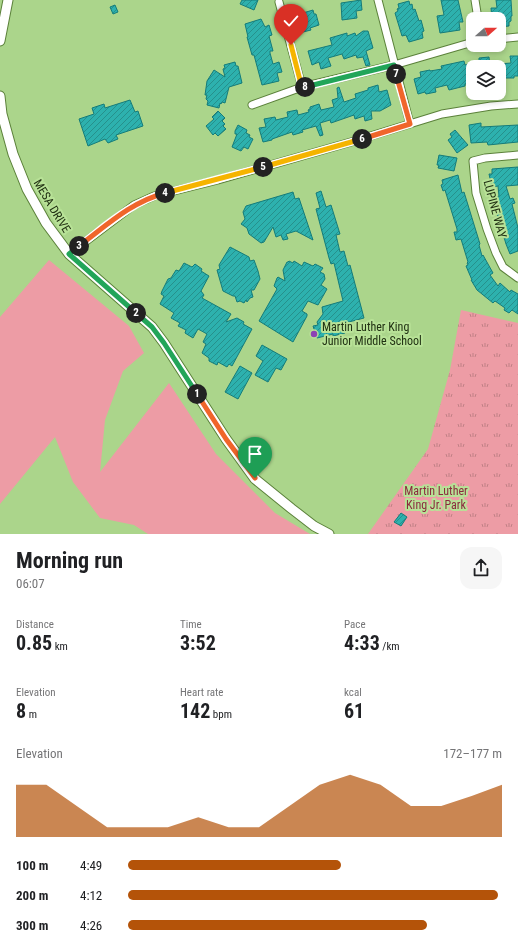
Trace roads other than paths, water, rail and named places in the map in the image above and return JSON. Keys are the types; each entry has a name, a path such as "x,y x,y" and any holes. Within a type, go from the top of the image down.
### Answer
{"main road":[{"path":"0,41 8,0"},
{"name":"MESA DRIVE","path":"0,96 2,114 13,154 27,190 46,223 69,254 152,327 226,439 255,478 314,526 330,534"}],"street":[{"path":"378,0 410,124"},
{"path":"475,0 477,12"},
{"path":"279,2 302,88"},
{"path":"506,38 518,37"},
{"path":"252,105 302,88 394,65 466,44"},
{"path":"69,254 134,205 154,196 344,144 442,114 491,106 518,104"},
{"name":"LUPINE WAY","path":"518,155 485,158 473,161 476,193 496,254 503,267 518,278"}],"place":[{"name":"Martin Luther King Junior Middle School","path":"314,334"}],"park label":[{"name":"Martin Luther King Jr. Park","path":"436,498"}]}
